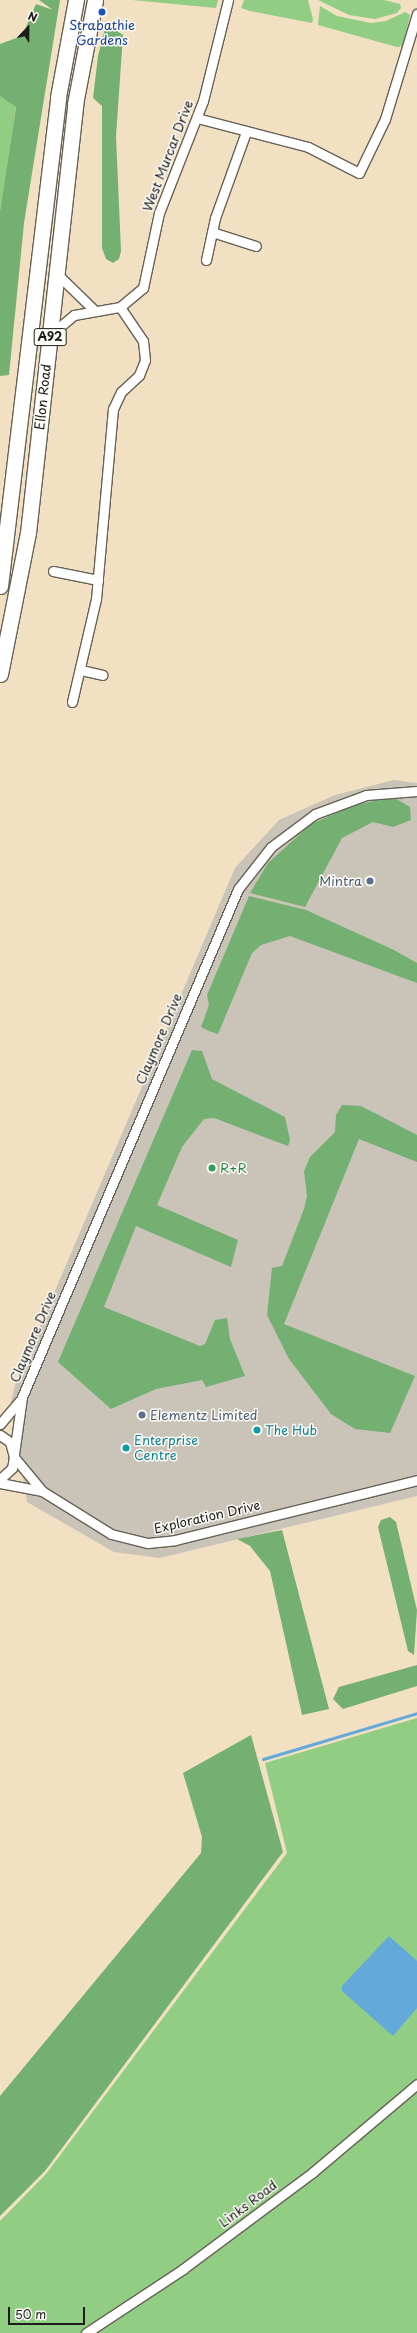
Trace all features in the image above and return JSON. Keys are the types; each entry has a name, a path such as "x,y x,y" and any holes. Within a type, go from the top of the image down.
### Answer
{"main road":[{"name":"Ellon Road","path":"0,586 57,104 76,0"},
{"name":"Ellon Road","path":"0,674 28,533 75,104 95,0"}],"street":[{"name":"West Murcar Drive","path":"50,335 74,315 93,309 120,307 135,298 145,284 159,213 197,118 228,0"},
{"path":"197,118 308,147 360,173 386,119 417,14"},
{"path":"206,260 212,232 246,132"},
{"path":"212,232 256,246"},
{"path":"56,272 93,309"},
{"path":"72,702 81,670 98,580 113,409 121,392 139,376 145,360 143,341 120,307"},
{"path":"53,571 98,580"},
{"path":"81,670 102,675"},
{"name":"Claymore Drive","path":"0,1479 12,1468 22,1397 218,931 244,878 281,838 315,814 366,796 417,791"},
{"name":"Claymore Drive","path":"0,1424 22,1397"},
{"name":"Exploration Drive","path":"0,1435 10,1442 14,1455 42,1491"},
{"name":"Exploration Drive","path":"0,1482 42,1491 111,1534 156,1543 417,1480"},
{"name":"Links Road","path":"86,2333 183,2269 313,2172 417,2084"}],"shaded area":[{"path":"394,780 417,783 417,1496 160,1558 114,1552 27,1502 11,1402 15,1385 235,868 279,820 335,795"}],"green space":[{"path":"39,0 60,0 24,223 9,375 0,376 0,211 16,107 0,96 0,44 22,36 36,4 53,10"},
{"path":"132,0 218,0 216,8"},
{"path":"244,0 308,0 313,19 312,23 241,8"},
{"path":"318,0 384,0 400,4 401,8 397,13 375,19 349,15"},
{"path":"320,6 337,16 371,23 386,21 405,12 410,15 403,46 397,47 318,25"},
{"path":"105,29 114,29 123,35 116,136 121,251 119,259 113,263 106,259 102,248 102,106 93,98 98,56"},
{"path":"0,96 16,106 0,211"},
{"path":"393,797 410,807 411,820 393,827 373,822 342,838 305,907 250,893 268,863 311,824 355,805"},
{"path":"249,896 306,910 394,950 417,963 417,983 290,936 261,945 252,953 218,1034 201,1027 209,1005 207,995"},
{"path":"192,1050 202,1051 212,1079 285,1117 290,1140 288,1146 214,1118 204,1119 182,1147 157,1205 238,1240 231,1267 136,1226 104,1307 200,1346 205,1344 215,1320 227,1318 230,1339 245,1376 206,1387 202,1380 156,1389 111,1409 58,1362"},
{"path":"342,1105 361,1106 417,1135 417,1162 359,1139 284,1324 415,1376 390,1433 355,1429 331,1414 289,1359 267,1315 272,1268 282,1266 304,1209 307,1196 304,1171 310,1157 335,1132 336,1115"},
{"path":"390,1517 396,1522 417,1610 414,1655 408,1651 378,1527 381,1520"},
{"path":"282,1530 329,1709 302,1715 270,1571 250,1546 237,1539"},
{"path":"417,1665 417,1686 343,1709 333,1699 339,1687"},
{"path":"417,1718 417,2333 0,2333 0,2221 46,2174 287,1853 265,1763"},
{"path":"251,1735 283,1852 45,2171 0,2216 0,2096 201,1853 202,1837 183,1773"}],"water":[{"path":"389,1936 417,1961 417,2008 393,2036 342,1991 342,1986"}],"waterway":[{"path":"263,1759 417,1713"}],"place":[{"name":"Strabathie Gardens","path":"102,12"},
{"name":"Mintra","path":"370,881"},
{"name":"R+R","path":"212,1168"},
{"name":"Elementz Limited","path":"142,1415"},
{"name":"The Hub","path":"257,1430"},
{"name":"Enterprise Centre","path":"126,1448"}]}
